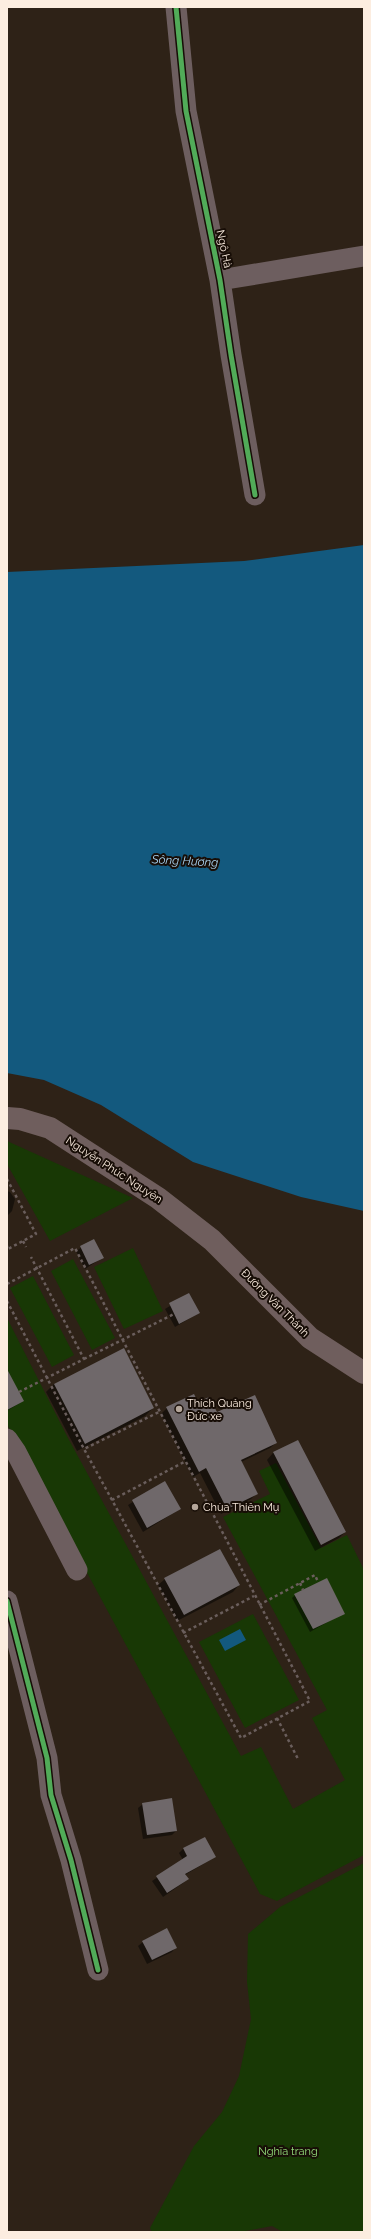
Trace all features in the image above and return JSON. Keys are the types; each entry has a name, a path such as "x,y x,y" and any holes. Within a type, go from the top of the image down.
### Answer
{"main road":[{"name":"Nguyễn Phúc Nguyên","path":"7,1118 20,1119 50,1128 158,1198 212,1240"},
{"name":"Đường Văn Thánh","path":"212,1240 310,1338 364,1373"}],"street":[{"name":"Ngô Hà","path":"176,7 186,111 220,280 255,495"},
{"path":"220,280 364,256"},
{"path":"7,1439 16,1452 77,1570"},
{"path":"7,1601 47,1758 51,1795 71,1860 98,1970"}],"path":[{"path":"7,1179 36,1234 8,1249 7,1246"},
{"path":"23,1241 26,1247"},
{"path":"7,1284 76,1248 161,1411 254,1596 310,1701 240,1738 84,1449 7,1301"},
{"path":"32,1257 84,1359"},
{"path":"19,1392 174,1314"},
{"path":"84,1449 161,1411"},
{"path":"112,1500 186,1461"},
{"path":"259,1605 315,1575 318,1582"},
{"path":"300,1584 303,1590"},
{"path":"183,1633 254,1596"},
{"path":"277,1718 298,1759"}],"green space":[{"path":"7,1141 133,1198 50,1241 7,1164"},
{"path":"133,1248 163,1311 124,1329 94,1267"},
{"path":"73,1259 115,1338 92,1350 51,1271"},
{"path":"33,1276 74,1355 52,1367 10,1288"},
{"path":"7,1318 68,1438 241,1756 261,1747 293,1809 345,1780 312,1718 327,1710 223,1517 270,1494 259,1471 276,1463 321,1548 347,1535 364,1570 364,1654 362,1655 364,1659 364,1855 277,1901 260,1894 7,1424"},
{"path":"253,1614 299,1700 245,1728 199,1642"},
{"name":"Nghĩa trang","path":"364,1863 364,2232 283,2232 272,2226 240,2232 152,2232 150,2228 194,2146 222,2112 239,2076 251,2019 247,1982 248,1934 280,1907"}],"water":[{"name":"Sông Hương","path":"364,545 364,1211 301,1197 193,1162 101,1105 44,1080 7,1073 7,572 244,561"},
{"path":"240,1629 246,1640 225,1651 219,1640"}],"building":[{"path":"94,1239 104,1258 89,1265 80,1246"},
{"path":"189,1293 200,1313 179,1324 169,1303"},
{"path":"124,1348 154,1408 85,1444 54,1384"},
{"path":"7,1369 24,1401 7,1410"},
{"path":"194,1394 198,1402 209,1397 217,1412 255,1395 277,1443 241,1460 258,1494 227,1509 206,1468 199,1472 166,1407"},
{"path":"298,1440 346,1532 321,1545 273,1452"},
{"path":"165,1481 181,1509 147,1528 132,1500"},
{"path":"220,1549 240,1585 184,1615 164,1578"},
{"path":"327,1578 345,1614 313,1629 294,1594"},
{"path":"172,1798 177,1831 147,1835 142,1803"},
{"path":"205,1837 216,1857 185,1874 189,1879 167,1893 156,1876 187,1856 183,1848"},
{"path":"167,1928 177,1948 152,1960 142,1941"}],"cycle path":[{"path":"176,7 186,111 220,280 255,495"},
{"path":"7,1601 47,1758 51,1795 71,1860 98,1970"}],"place":[{"name":"Thích Quảng Đức xe","path":"179,1409"},
{"name":"Chùa Thiên Mụ","path":"195,1507"}]}
